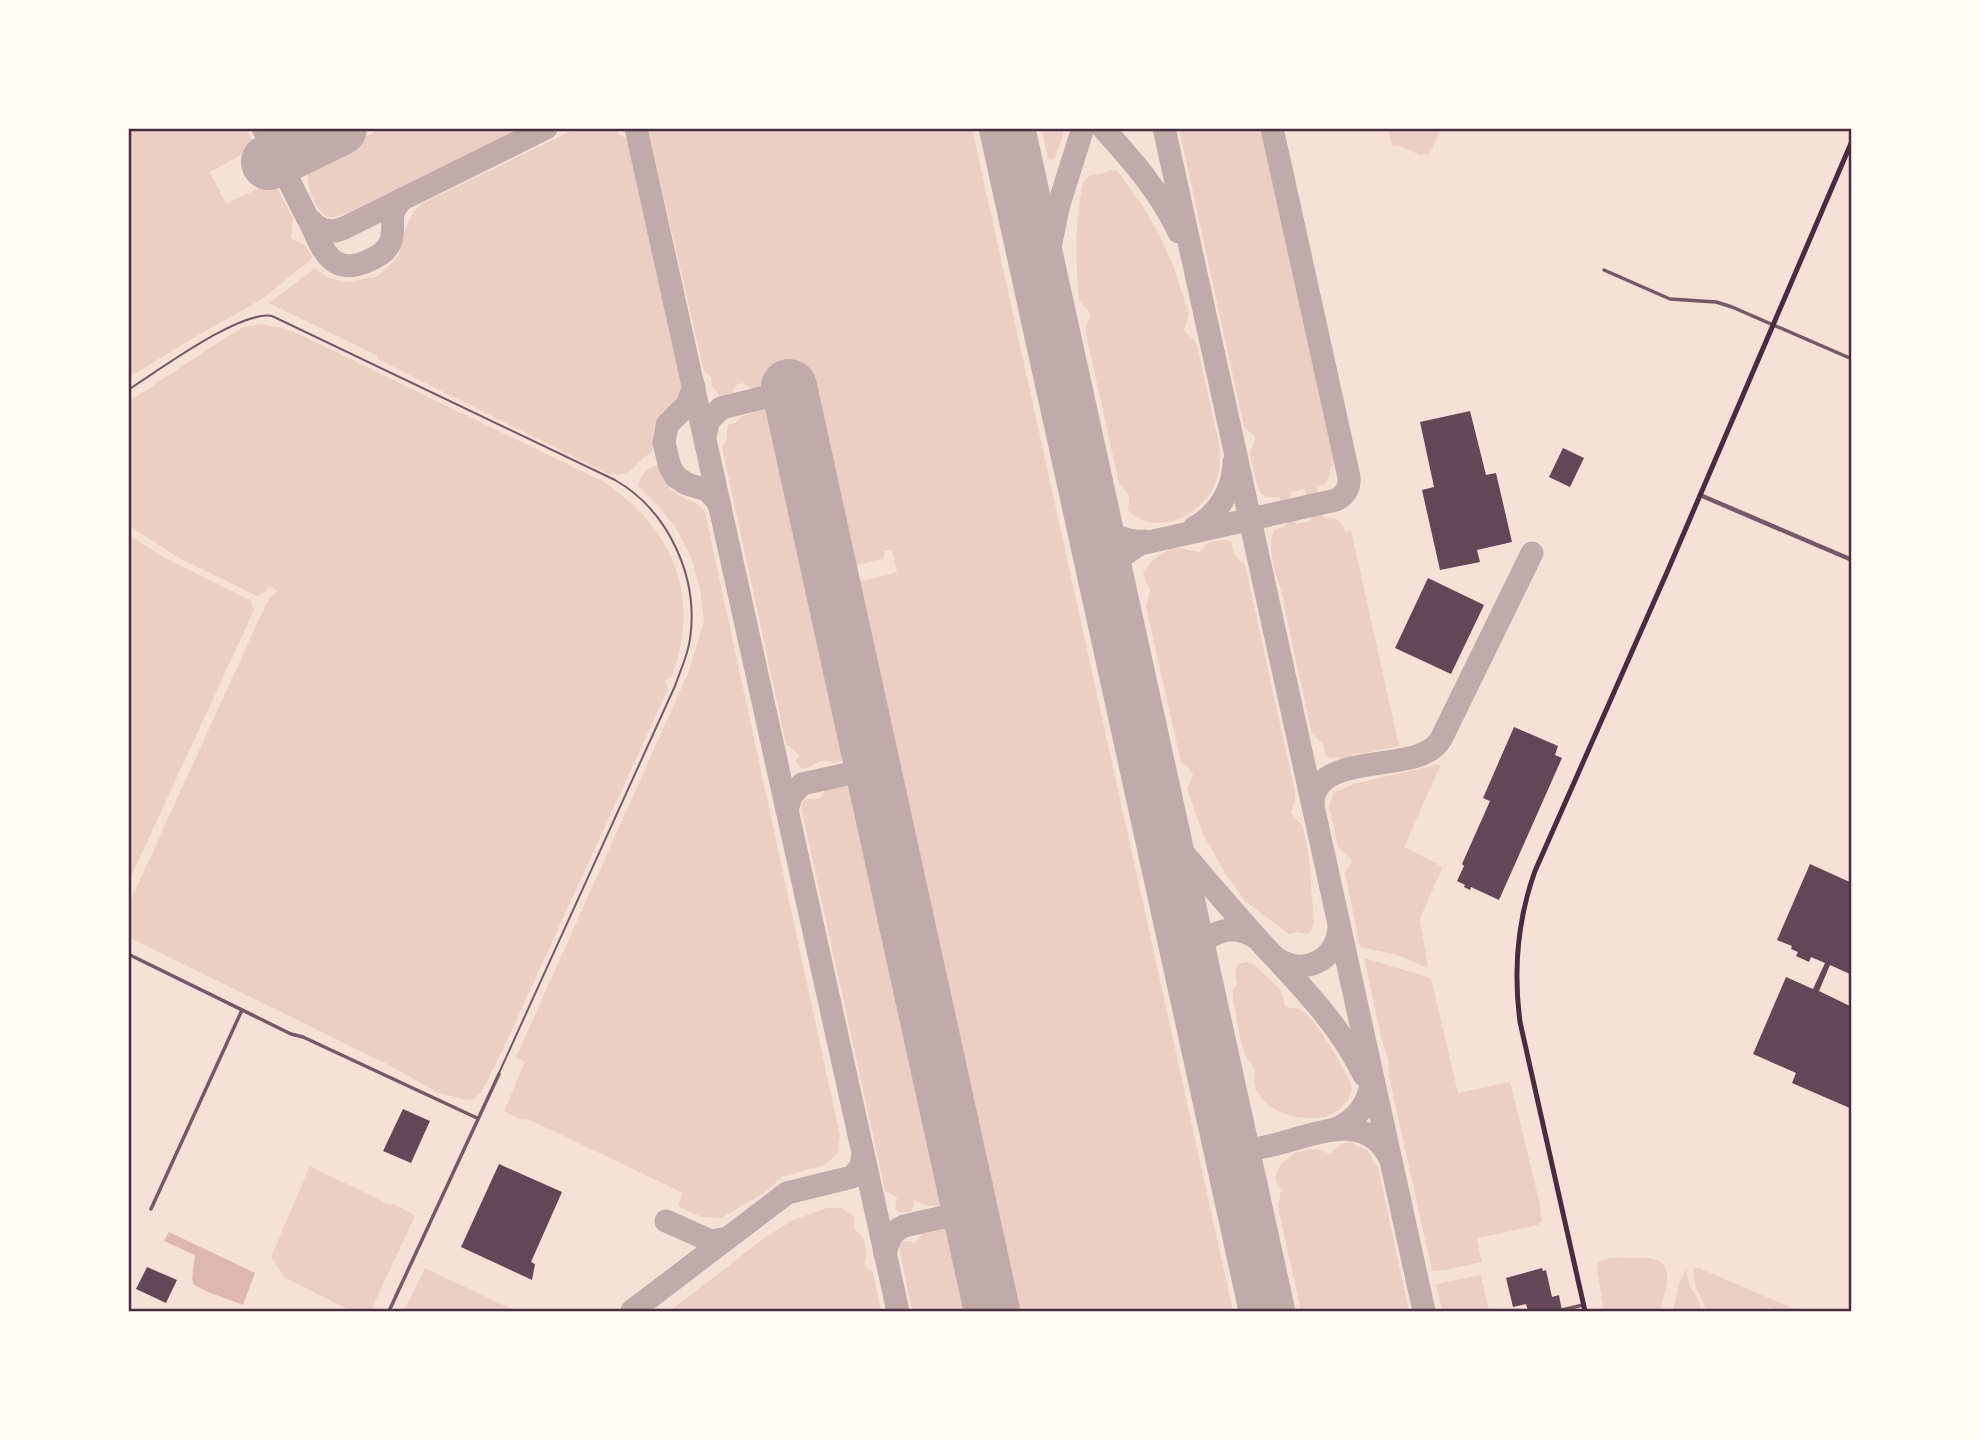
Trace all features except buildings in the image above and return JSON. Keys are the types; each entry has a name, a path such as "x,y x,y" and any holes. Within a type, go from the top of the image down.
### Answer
{"main road":[{"path":"1584,1308 1520,1022 1516,980 1519,930 1525,903 1535,871 1852,141"}],"street":[{"path":"1604,270 1670,299 1716,302 1732,307 1852,359"},
{"path":"1700,495 1852,560"},
{"path":"128,954 242,1010 477,1118"},
{"path":"151,1209 242,1010"},
{"path":"389,1311 499,1074"},
{"path":"1562,1310 1584,1308"}],"lane":[{"path":"128,390 240,321 263,314 272,316 626,486 651,510 667,532 680,556 690,592 690,643 499,1074"}],"shaded area":[{"path":"128,128 246,128 253,143 252,149 210,172 226,204 265,185 276,187 293,218 291,238 304,244 312,257 262,299 128,378"},
{"path":"383,128 520,128 356,209 336,217 324,215 309,189 310,170 325,166 331,154"},
{"path":"577,128 616,128 618,134 627,139 683,389 678,399 655,423 652,452 629,472 608,474 269,303 315,268 328,278 349,282 378,276 398,257 406,227 414,211 423,203"},
{"path":"648,128 972,128 1233,1311 1012,1311 850,584 897,572 892,550 885,551 883,559 847,567 805,378 751,389 743,383 736,385 732,393 720,397 712,386 711,376 704,372"},
{"path":"1041,128 1065,128 1055,159 1048,158"},
{"path":"1179,128 1264,128 1336,462 1331,466 1326,482 1317,488 1318,494 1307,496 1304,489 1291,492 1290,499 1281,502 1280,497 1267,497 1258,488 1250,453 1255,437 1244,427"},
{"path":"1389,128 1442,128 1429,155 1424,153 1422,156 1400,146 1393,146"},
{"path":"1118,171 1143,207 1173,265 1189,314 1184,331 1197,345 1219,444 1219,473 1210,494 1190,513 1165,523 1139,518 1128,510 1129,495 1119,483 1086,334 1086,326 1091,316 1079,299 1078,212 1083,183 1091,175"},
{"path":"259,324 283,328 301,335 604,482 648,521 664,544 682,593 680,649 671,678 665,680 668,689 505,1045 481,1093 473,1099 466,1100 438,1093 391,1066 128,937 128,906 261,615 269,599 277,591 270,586 257,596 179,558 128,525 128,402 228,336 244,327"},
{"path":"760,410 769,410 773,418 769,422 771,428 780,434 847,731 842,743 846,755 841,761 822,761 805,769 800,768 796,761 799,755 786,744 722,447 726,442 728,425"},
{"path":"659,465 670,488 705,512 840,1136 838,1154 824,1165 782,1177 764,1193 721,1218 701,1217 678,1206 683,1193 528,1119 522,1120 504,1111 525,1062 516,1057 689,671 704,621 700,589 691,557 676,528 638,486 645,472"},
{"path":"1322,512 1324,518 1338,520 1345,532 1351,530 1399,746 1358,753 1340,760 1338,757 1331,758 1326,755 1323,744 1312,734 1271,550 1274,531 1286,525 1285,521 1294,519 1296,524 1311,521 1311,515"},
{"path":"128,535 167,559 250,600 254,610 128,883"},
{"path":"1221,540 1231,542 1234,554 1245,565 1295,792 1291,813 1303,827 1309,858 1314,923 1307,934 1289,934 1245,901 1203,834 1187,789 1193,775 1181,762 1146,607 1150,591 1143,573 1154,559 1176,548 1200,552 1208,543"},
{"path":"1441,764 1404,847 1443,867 1420,918 1428,968 1397,955 1360,947 1345,873 1352,860 1338,847 1329,806 1334,792 1357,783"},
{"path":"844,785 853,790 853,802 862,811 939,1150 943,1179 937,1187 944,1198 938,1206 928,1206 915,1201 909,1212 895,1209 897,1198 885,1190 801,804 807,799 821,798 825,790"},
{"path":"1364,958 1431,978 1458,1093 1510,1082 1542,1221 1538,1225 1479,1238 1477,1240 1482,1262 1432,1271 1388,1072 1389,1061"},
{"path":"1238,964 1253,964 1281,990 1285,1006 1299,1009 1307,1015 1337,1058 1352,1088 1346,1102 1334,1113 1315,1118 1294,1117 1275,1109 1260,1096 1254,1084 1254,1068 1242,1045 1233,1000 1233,991 1237,984 1235,972"},
{"path":"1349,1142 1368,1151 1378,1168 1409,1311 1301,1311 1278,1207 1281,1190 1275,1178 1282,1163 1295,1153 1317,1149 1330,1154 1341,1144"},
{"path":"310,1166 414,1215 372,1308 367,1311 351,1311 284,1277 271,1257"},
{"path":"827,1208 842,1208 854,1217 854,1229 865,1244 865,1265 873,1272 881,1311 670,1311 767,1236 793,1220"},
{"path":"944,1228 950,1231 952,1248 961,1256 974,1311 912,1311 899,1246 902,1242 915,1243 924,1231"},
{"path":"169,1232 255,1273 243,1305 194,1285 192,1278 195,1255 164,1241"},
{"path":"1610,1258 1647,1258 1661,1262 1667,1272 1660,1311 1604,1311 1598,1263"},
{"path":"425,1268 516,1311 404,1311"},
{"path":"1699,1268 1798,1311 1777,1311 1768,1307 1766,1311 1706,1311 1694,1282 1694,1269"},
{"path":"1686,1269 1689,1284 1701,1311 1673,1311 1678,1287"},
{"path":"1481,1275 1489,1311 1442,1311 1436,1284"}],"taxiway":[{"path":"263,128 269,138 287,153 290,183 307,217 324,230 335,231 546,128"},
{"path":"636,128 898,1311"},
{"path":"1042,285 1059,204 1083,128"},
{"path":"1103,128 1135,164 1179,232"},
{"path":"1164,128 1424,1311"},
{"path":"1108,584 1121,557 1140,544 1336,500 1348,487 1349,477 1272,128"},
{"path":"309,220 330,258 346,266 357,265 379,255 388,246 392,236 394,210 404,198"},
{"path":"694,387 687,405 667,425 664,443 670,467 676,477 687,484 707,490 720,506"},
{"path":"705,436 709,420 721,408 790,391"},
{"path":"1194,528 1210,516 1223,501 1231,483 1234,462"},
{"path":"1094,521 1118,537 1131,541 1146,541"},
{"path":"1313,806 1316,790 1326,778 1359,766 1416,756 1437,745 1532,553"},
{"path":"787,810 791,796 802,784 874,768"},
{"path":"1161,826 1329,1019 1364,1075"},
{"path":"1276,958 1297,966 1317,962 1332,948 1339,927"},
{"path":"1188,950 1213,935 1228,930 1245,932 1255,937"},
{"path":"1333,1130 1349,1122 1361,1110 1372,1077"},
{"path":"1229,1133 1238,1144 1250,1149 1325,1131 1360,1131 1376,1139 1388,1155"},
{"path":"632,1311 787,1193 852,1177 861,1167 863,1154"},
{"path":"885,1254 891,1237 904,1226 970,1211"},
{"path":"666,1221 711,1241 728,1238"}],"runway":[{"path":"269,162 339,128"},
{"path":"1007,128 1267,1311"},
{"path":"789,387 992,1311"}]}
